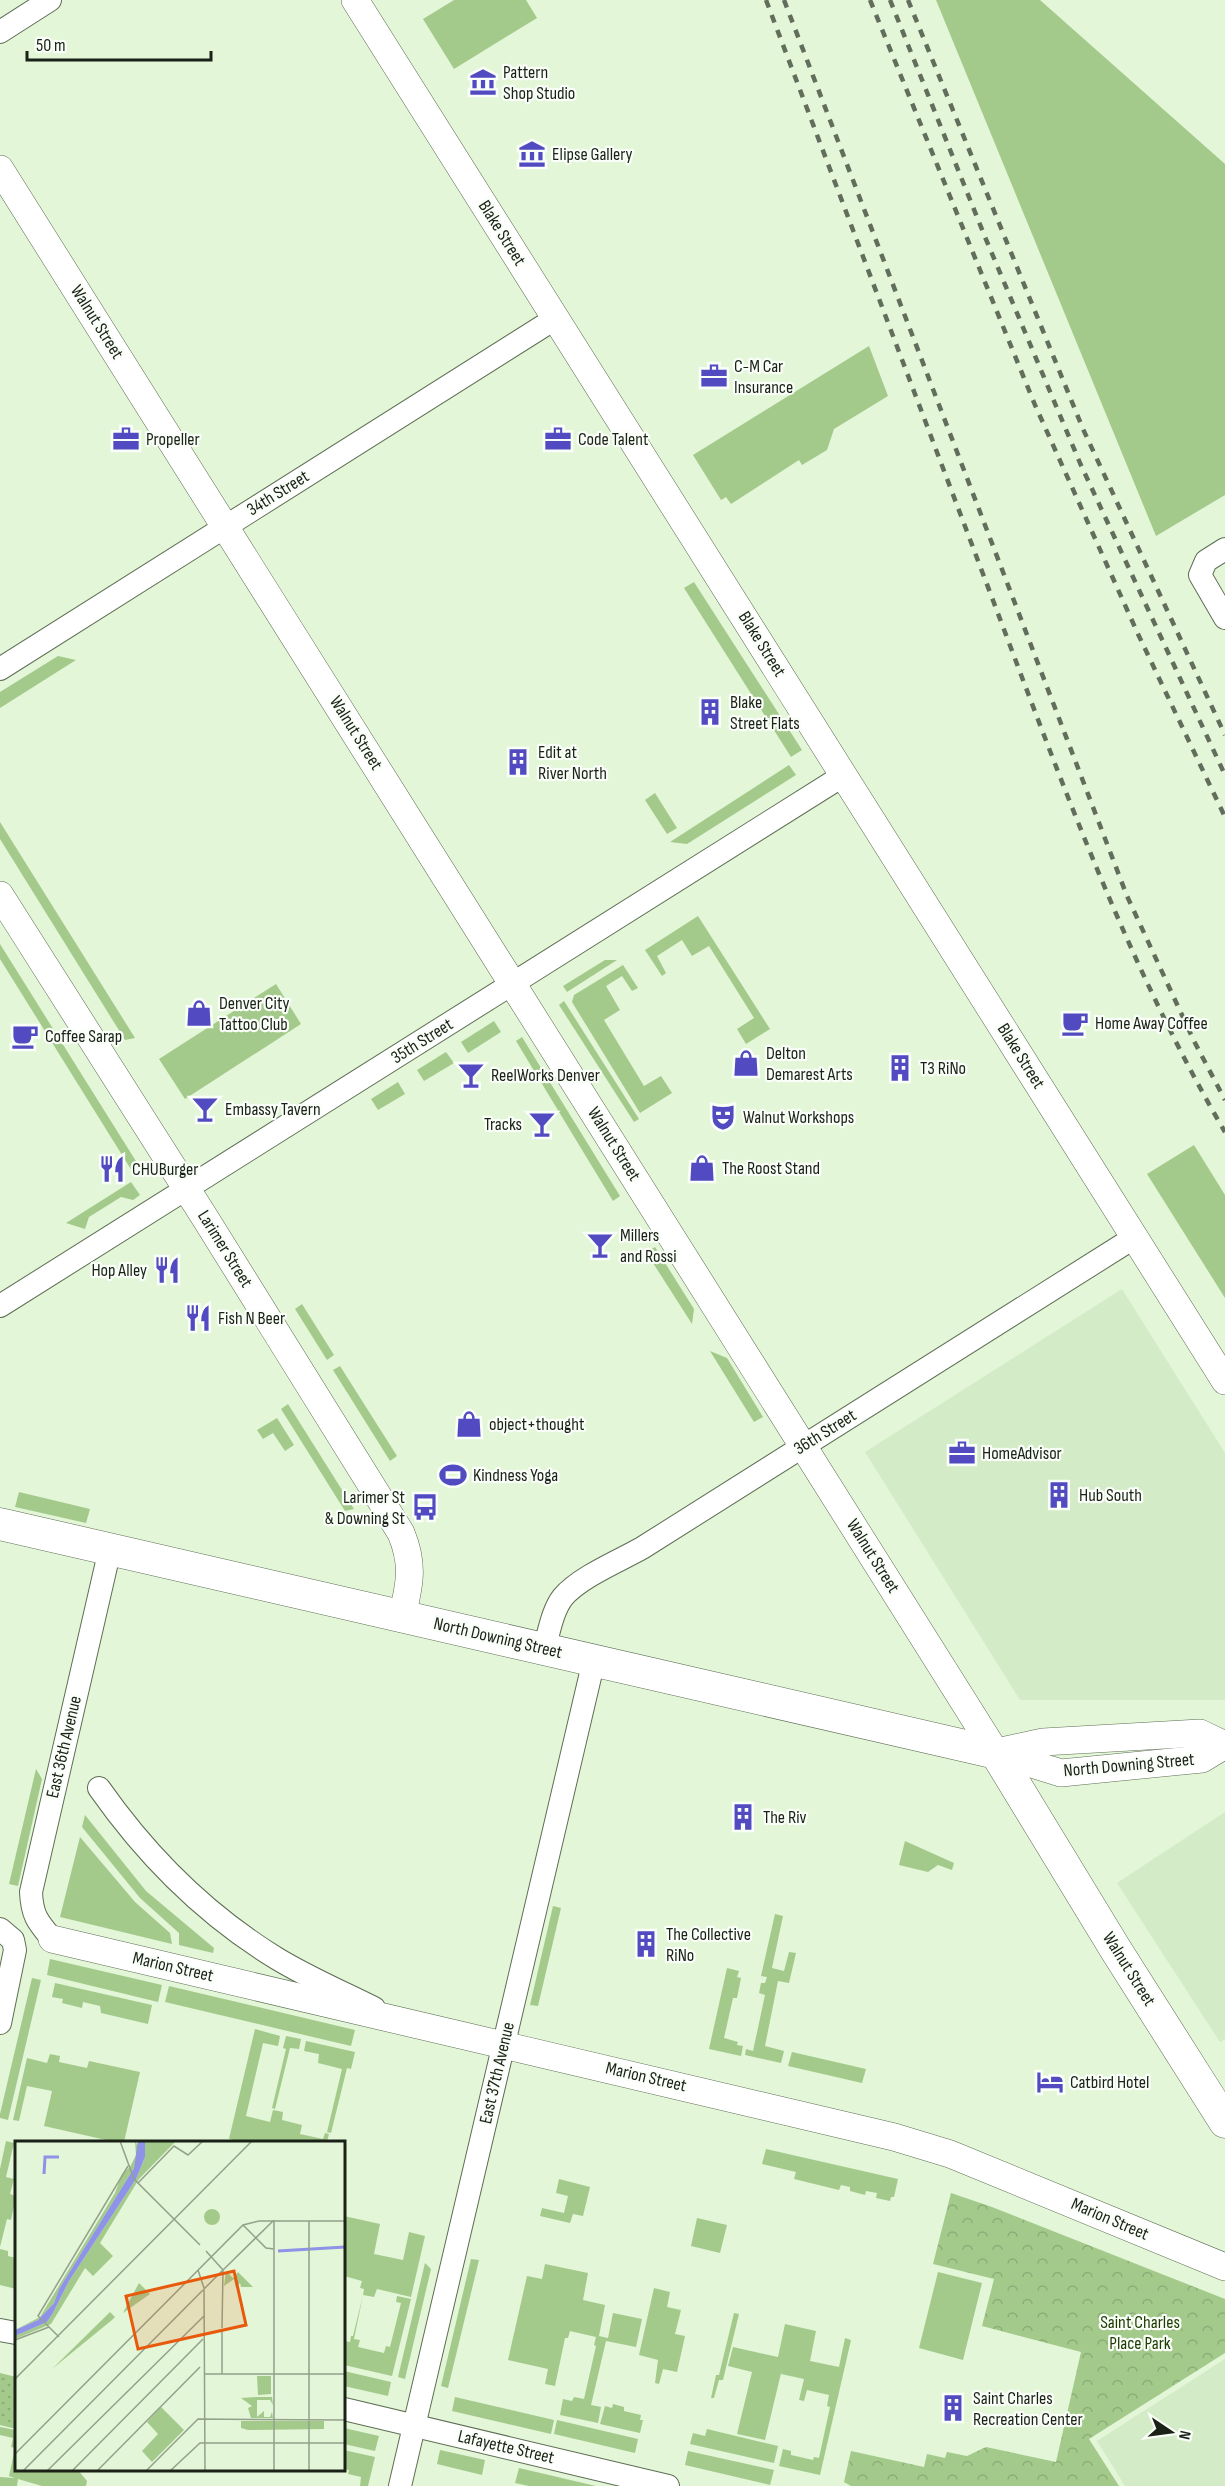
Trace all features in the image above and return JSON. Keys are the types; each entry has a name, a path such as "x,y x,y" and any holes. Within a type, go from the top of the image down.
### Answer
{"main road":[{"name":"North Downing Street","path":"0,1524 996,1753"},
{"name":"Walnut Street","path":"996,1753 1116,1950 1225,2122"}],"street":[{"path":"0,32 50,0"},
{"name":"Blake Street","path":"355,0 1225,1381"},
{"name":"Walnut Street","path":"0,168 996,1753"},
{"name":"34th Street","path":"0,669 556,318"},
{"path":"1225,549 1206,561 1201,570 1202,580 1225,618"},
{"name":"35th Street","path":"0,1306 844,775"},
{"name":"Larimer Street","path":"0,895 187,1189 401,1533 411,1568 402,1617"},
{"name":"36th Street","path":"544,1649 555,1612 564,1597 582,1581 642,1548 1135,1237"},
{"name":"East 36th Avenue","path":"52,1939 32,1911 31,1892 110,1549"},
{"name":"East 37th Avenue","path":"400,2486 594,1660"},
{"name":"North Downing Street","path":"996,1753 1043,1742 1200,1733 1225,1745"},
{"path":"99,1788 122,1820 164,1868 226,1923 277,1958 394,2019"},
{"path":"0,1929 13,1940 15,1950 0,2023"},
{"name":"Marion Street","path":"52,1939 504,2043 926,2146 993,2171 1225,2267"},
{"path":"0,2330 15,2333"},
{"name":"Lafayette Street","path":"345,2409 668,2486"}],"shaded area":[{"name":"Hub South","path":"1122,1289 1225,1453 1225,1700 1020,1700 865,1452"},
{"path":"1225,1812 1225,2039 1220,2042 1117,1883"},
{"path":"1225,2359 1225,2486 1125,2486 1097,2441"}],"green space":[{"path":"454,0 526,0 537,18 454,69 423,19"},
{"path":"936,0 1040,0 1225,164 1225,495 1156,536"},
{"path":"869,346 888,396 834,429 827,450 802,465 799,460 731,504 726,497 721,500 693,455"},
{"path":"694,582 802,750 791,757 684,588"},
{"path":"58,656 76,660 0,708 0,692"},
{"path":"789,765 796,775 687,844 670,842"},
{"path":"655,793 677,828 667,834 645,800"},
{"path":"0,822 135,1038 125,1040 0,839"},
{"path":"698,916 770,1029 746,1044 737,1029 754,1018 709,946 692,956 682,940 657,956 666,973 662,976 645,950"},
{"path":"0,944 139,1166 132,1171 0,959"},
{"path":"605,960 617,960 567,992 563,986"},
{"path":"623,965 638,988 632,991 622,976 606,986 620,1010 604,1020 644,1086 661,1076 672,1093 640,1113 572,1002 574,995"},
{"path":"276,984 301,1024 185,1099 159,1059"},
{"path":"564,1001 639,1119 634,1122 559,1005"},
{"path":"494,1021 501,1032 468,1053 461,1042"},
{"path":"522,1037 620,1196 613,1201 516,1041"},
{"path":"446,1052 454,1063 424,1081 417,1070"},
{"path":"398,1082 405,1094 378,1110 371,1099"},
{"path":"1194,1145 1225,1195 1225,1298 1147,1174"},
{"path":"131,1182 140,1195 133,1200 121,1197 89,1217 85,1229 66,1223"},
{"path":"655,1247 694,1309 692,1324 646,1252"},
{"path":"302,1304 334,1355 327,1360 295,1309"},
{"path":"710,1351 727,1358 763,1417 754,1422"},
{"path":"340,1366 397,1456 390,1461 333,1370"},
{"path":"288,1404 354,1509 345,1511 281,1409"},
{"path":"277,1418 294,1445 285,1451 273,1433 263,1439 257,1430"},
{"path":"19,1492 90,1509 86,1523 15,1507"},
{"path":"36,1769 42,1779 18,1886 9,1884"},
{"path":"85,1815 146,1891 214,1948 213,1953 179,1945 179,1933 140,1898 82,1827"},
{"path":"80,1837 135,1902 170,1933 172,1944 60,1917"},
{"path":"905,1841 954,1863 952,1870 938,1865 928,1872 899,1865"},
{"path":"553,1906 561,1908 538,2006 530,2005"},
{"path":"775,1914 783,1916 772,1968 784,1971 789,1952 796,1953 789,1983 778,1981 765,2046 784,2051 781,2063 745,2055 746,2049 753,2051 765,1995 759,1993 761,1983 765,1983 767,1977 761,1976"},
{"path":"50,1959 162,1985 158,2002 47,1975"},
{"path":"727,1968 739,1971 737,1977 741,1978 737,1998 733,1998 724,2038 743,2046 741,2056 709,2049"},
{"path":"32,1978 41,1980 8,2120 0,2118 0,2114"},
{"path":"55,1983 152,2005 148,2024 101,2013 100,2006 83,2002 82,2008 62,2003 63,1999 52,1997"},
{"path":"169,1986 355,2030 351,2046 165,2002"},
{"path":"255,2029 280,2036 278,2046 263,2043 246,2116 270,2122 273,2110 283,2112 282,2120 302,2125 300,2134 323,2139 325,2133 329,2134 327,2141 229,2139"},
{"path":"286,2036 301,2039 299,2049 290,2048 275,2109 272,2108 286,2049 283,2048"},
{"path":"306,2041 355,2052 351,2069 347,2068 331,2133 327,2132 342,2069 318,2063 319,2054 304,2051"},
{"path":"792,2052 866,2069 862,2083 788,2066"},
{"path":"50,2054 60,2056 59,2062 87,2068 89,2061 140,2072 124,2141 111,2141 44,2126 52,2091 27,2086 19,2121 13,2120 27,2058 47,2063"},
{"path":"6,2141 14,2143 6,2177 14,2179 10,2194 15,2196 15,2201 11,2220 7,2219 0,2247 0,2169"},
{"path":"766,2149 898,2179 894,2197 891,2197 890,2201 876,2198 877,2193 866,2191 865,2195 850,2191 850,2187 841,2185 839,2190 794,2179 796,2172 762,2164"},
{"path":"559,2179 590,2187 583,2216 573,2214 570,2223 540,2216 542,2208 564,2213 568,2196 556,2193"},
{"name":"Saint Charles Place Park","path":"951,2193 1225,2299 1225,2353 1089,2439 1119,2486 851,2486 844,2482 851,2451 924,2467 927,2454 945,2458 947,2452 967,2456 986,2447 1056,2462 1081,2352 982,2326 994,2279 933,2264"},
{"path":"345,2216 380,2224 374,2254 403,2260 409,2232 425,2236 411,2297 377,2289 374,2297 363,2295 364,2289 360,2288 362,2281 345,2276"},
{"path":"697,2218 727,2225 720,2253 691,2246"},
{"path":"0,2249 8,2251 8,2256 15,2258 15,2289 0,2285"},
{"path":"471,2259 479,2260 448,2388 441,2386"},
{"path":"425,2263 431,2269 405,2379 398,2377"},
{"path":"545,2264 588,2273 583,2300 605,2305 599,2336 608,2338 613,2313 642,2319 636,2347 606,2341 591,2405 601,2407 598,2423 560,2415 563,2399 572,2401 574,2397 584,2399 596,2337 570,2331 568,2338 565,2338 555,2386 545,2384 548,2369 508,2360 527,2276 542,2279"},
{"path":"938,2272 982,2283 963,2360 919,2348"},
{"path":"654,2288 670,2292 667,2307 681,2310 675,2334 685,2336 677,2372 663,2369 659,2384 655,2383 658,2360 639,2355"},
{"path":"363,2295 354,2339 360,2340 358,2347 384,2353 386,2346 390,2347 401,2303 396,2302 397,2296 411,2299 392,2376 345,2365 345,2341 350,2342"},
{"path":"734,2313 739,2314 723,2380 719,2380 714,2398 711,2398 716,2375 719,2375"},
{"path":"785,2324 816,2331 810,2361 839,2367 845,2338 851,2340 820,2475 779,2466 783,2449 791,2451 791,2455 813,2460 814,2457 819,2458 830,2407 827,2406 829,2395 807,2390 804,2401 799,2400 804,2379 781,2374 783,2365 765,2440 737,2434 752,2372 728,2366 733,2347 778,2357"},
{"path":"345,2371 391,2382 388,2396 345,2386"},
{"path":"0,2373 15,2377 15,2429 0,2425"},
{"path":"455,2397 554,2420 551,2434 452,2411"},
{"path":"613,2404 624,2407 624,2411 641,2415 640,2420 643,2420 640,2433 600,2424 605,2406 612,2408"},
{"path":"557,2420 638,2439 635,2453 554,2434"},
{"path":"0,2427 15,2430 15,2448 11,2447 13,2438 0,2435"},
{"path":"345,2428 379,2436 375,2451 345,2444"},
{"path":"707,2429 778,2446 774,2463 690,2444 693,2433 705,2436"},
{"path":"15,2448 15,2471 79,2471 87,2481 86,2486 42,2486 18,2479 17,2486 0,2486 0,2477 15,2478 9,2476"},
{"path":"345,2450 375,2457 368,2486 360,2486 361,2477 348,2474 349,2470 345,2469"},
{"path":"440,2450 485,2460 482,2475 437,2464"},
{"path":"688,2451 774,2470 770,2485 685,2465"},
{"path":"519,2468 596,2486 529,2486 515,2483"}],"railway":[{"path":"766,0 1071,806 1127,939 1158,1005 1225,1132"},
{"path":"784,0 1127,896 1194,1041 1225,1100"},
{"path":"870,0 1035,405 1138,634 1225,817"},
{"path":"890,0 985,237 1080,463 1225,775"},
{"path":"908,0 1083,429 1225,735"}],"place":[{"name":"Pattern Shop Studio","path":"483,82"},
{"name":"Elipse Gallery","path":"532,154"},
{"name":"C-M Car Insurance","path":"714,376"},
{"name":"Propeller","path":"126,439"},
{"name":"Code Talent","path":"558,439"},
{"name":"Blake Street Flats","path":"710,712"},
{"name":"Edit at River North","path":"518,762"},
{"name":"Denver City Tattoo Club","path":"199,1013"},
{"name":"Home Away Coffee","path":"1075,1023"},
{"name":"Coffee Sarap","path":"25,1036"},
{"name":"Delton Demarest Arts","path":"746,1063"},
{"name":"T3 RiNo","path":"900,1068"},
{"name":"ReelWorks Denver","path":"471,1075"},
{"name":"Embassy Tavern","path":"205,1109"},
{"name":"Walnut Workshops","path":"723,1117"},
{"name":"Tracks","path":"542,1124"},
{"name":"The Roost Stand","path":"702,1168"},
{"name":"CHUBurger","path":"112,1169"},
{"name":"Millers and Rossi","path":"600,1245"},
{"name":"Hop Alley","path":"167,1270"},
{"name":"Fish N Beer","path":"198,1318"},
{"name":"object+thought","path":"469,1424"},
{"name":"HomeAdvisor","path":"962,1453"},
{"name":"Kindness Yoga","path":"453,1475"},
{"name":"Hub South","path":"1059,1495"},
{"name":"Larimer St & Downing St","path":"425,1507"},
{"name":"The Riv","path":"743,1817"},
{"name":"The Collective RiNo","path":"646,1944"},
{"name":"Catbird Hotel","path":"1050,2082"},
{"name":"Saint Charles Recreation Center","path":"953,2408"}]}
